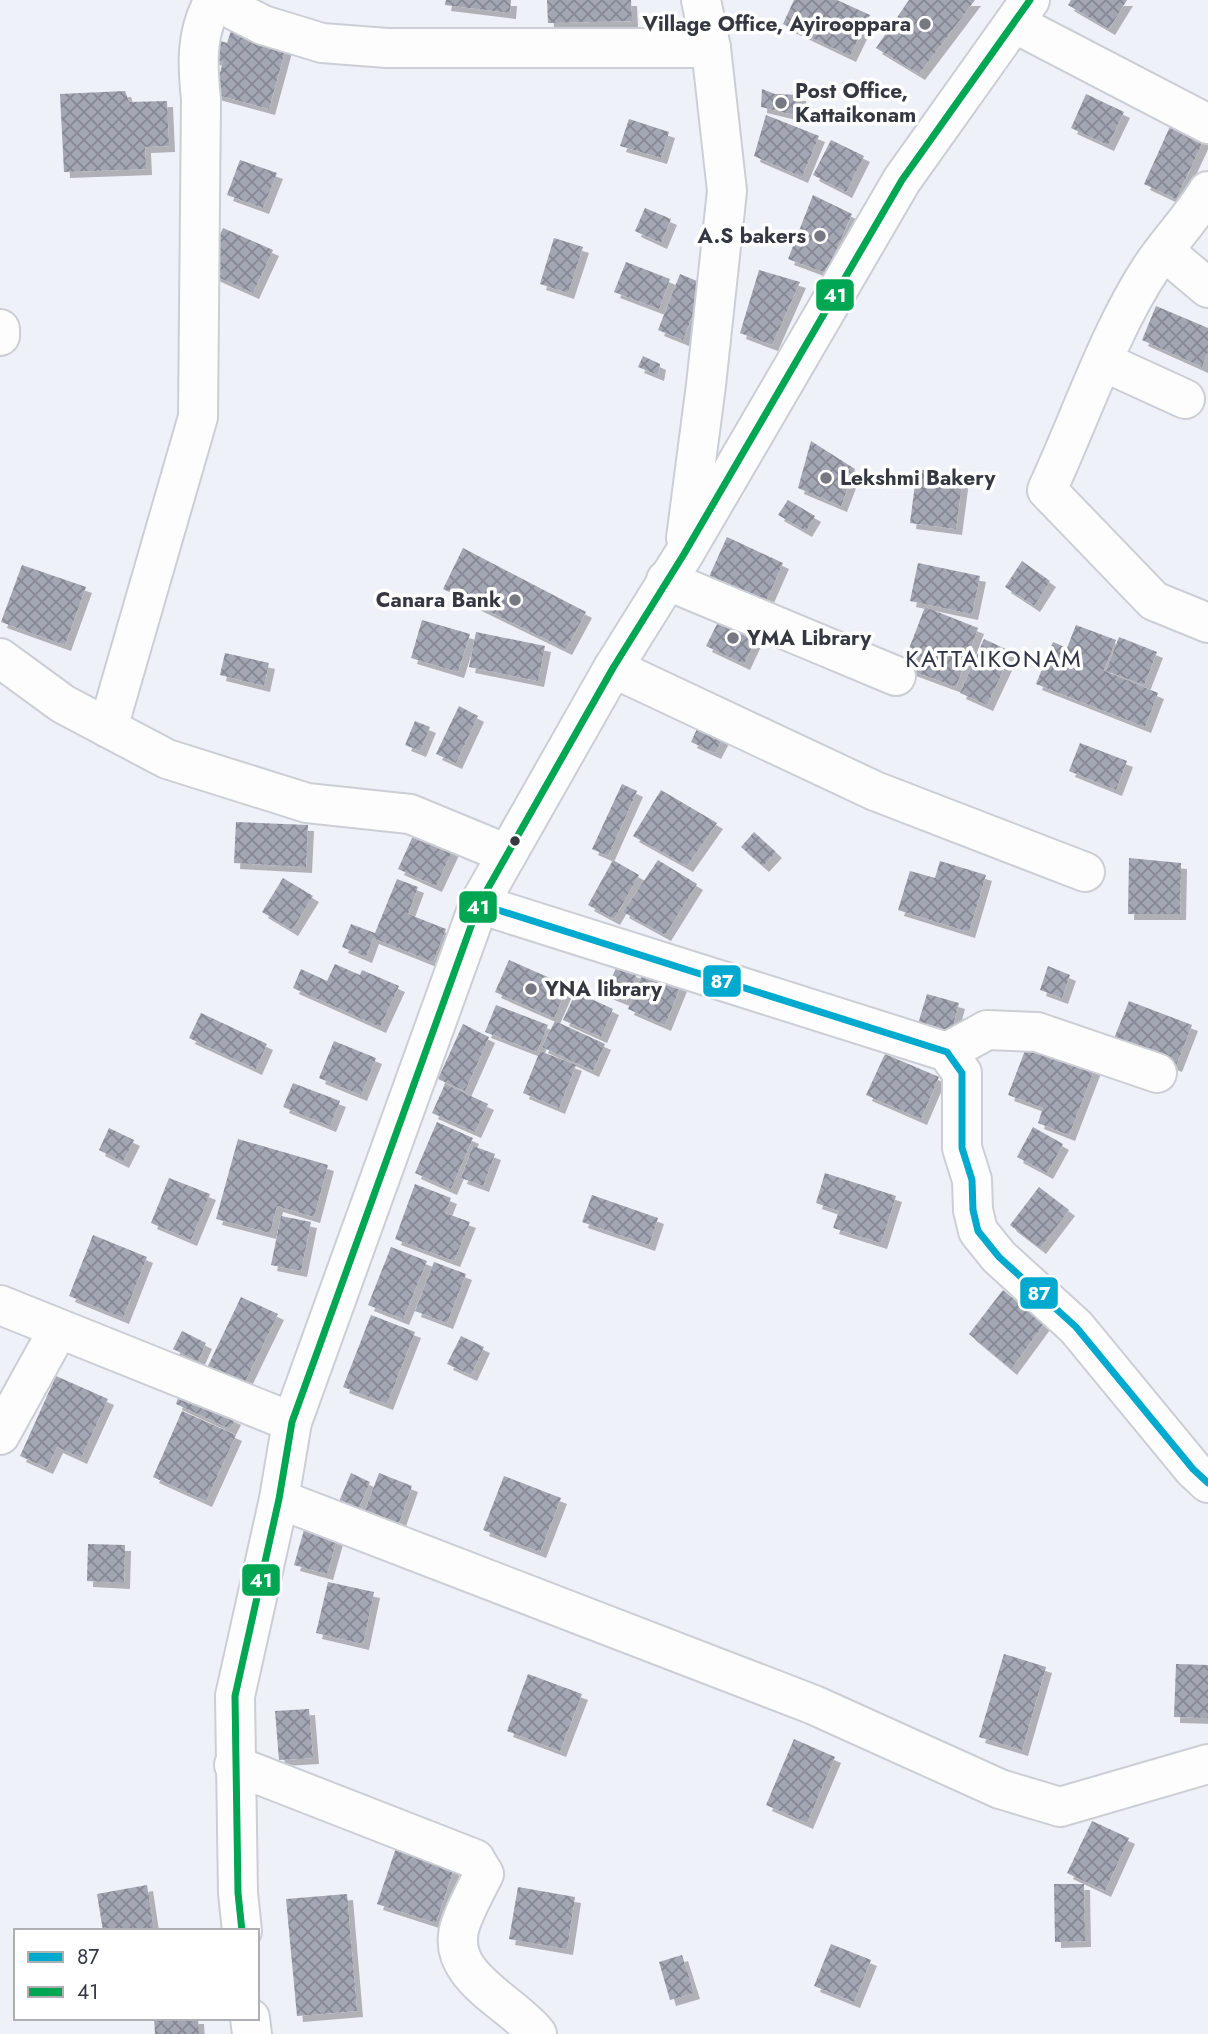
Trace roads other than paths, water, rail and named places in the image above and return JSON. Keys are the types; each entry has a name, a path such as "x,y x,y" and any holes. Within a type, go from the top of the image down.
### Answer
{"street":[{"path":"108,728 198,417 201,99 196,56 204,18 214,0 263,25 322,43 387,48 711,48"},
{"path":"675,567 706,385 726,191 711,48 701,0"},
{"path":"242,1929 234,1765 235,1696 279,1499 292,1422 479,904 613,668 902,180 1022,12 1208,124"},
{"path":"1208,191 1190,220 1164,251 1124,316 1047,490 1154,601 1208,623"},
{"path":"1164,251 1208,288"},
{"path":"0,329 0,336"},
{"path":"1104,362 1185,399"},
{"path":"675,567 895,676"},
{"path":"0,659 63,704 167,759 307,803 410,814 506,854"},
{"path":"613,668 875,791 1085,872"},
{"path":"479,904 947,1052 962,1073 962,1148 972,1180 973,1210 978,1231 999,1256 1076,1327 1203,1471"},
{"path":"947,1052 987,1030 1037,1032 1157,1073"},
{"path":"0,1305 292,1422"},
{"path":"0,1435 58,1330"},
{"path":"279,1499 814,1705 1000,1789 1060,1807 1208,1764"},
{"path":"234,1765 475,1859 484,1874 460,1925 457,1951 470,1974 522,2015 537,2034"}],"place":[{"name":"Village Office, Ayirooppara","path":"925,24"},
{"name":"Post Office, Kattaikonam","path":"781,103"},
{"name":"A.S bakers","path":"820,236"},
{"name":"Lekshmi Bakery","path":"826,478"},
{"name":"Canara Bank","path":"515,600"},
{"name":"YMA Library","path":"733,638"},
{"name":"YNA library","path":"531,989"}],"district":[{"name":"KATTAIKONAM","path":"994,658"}]}
